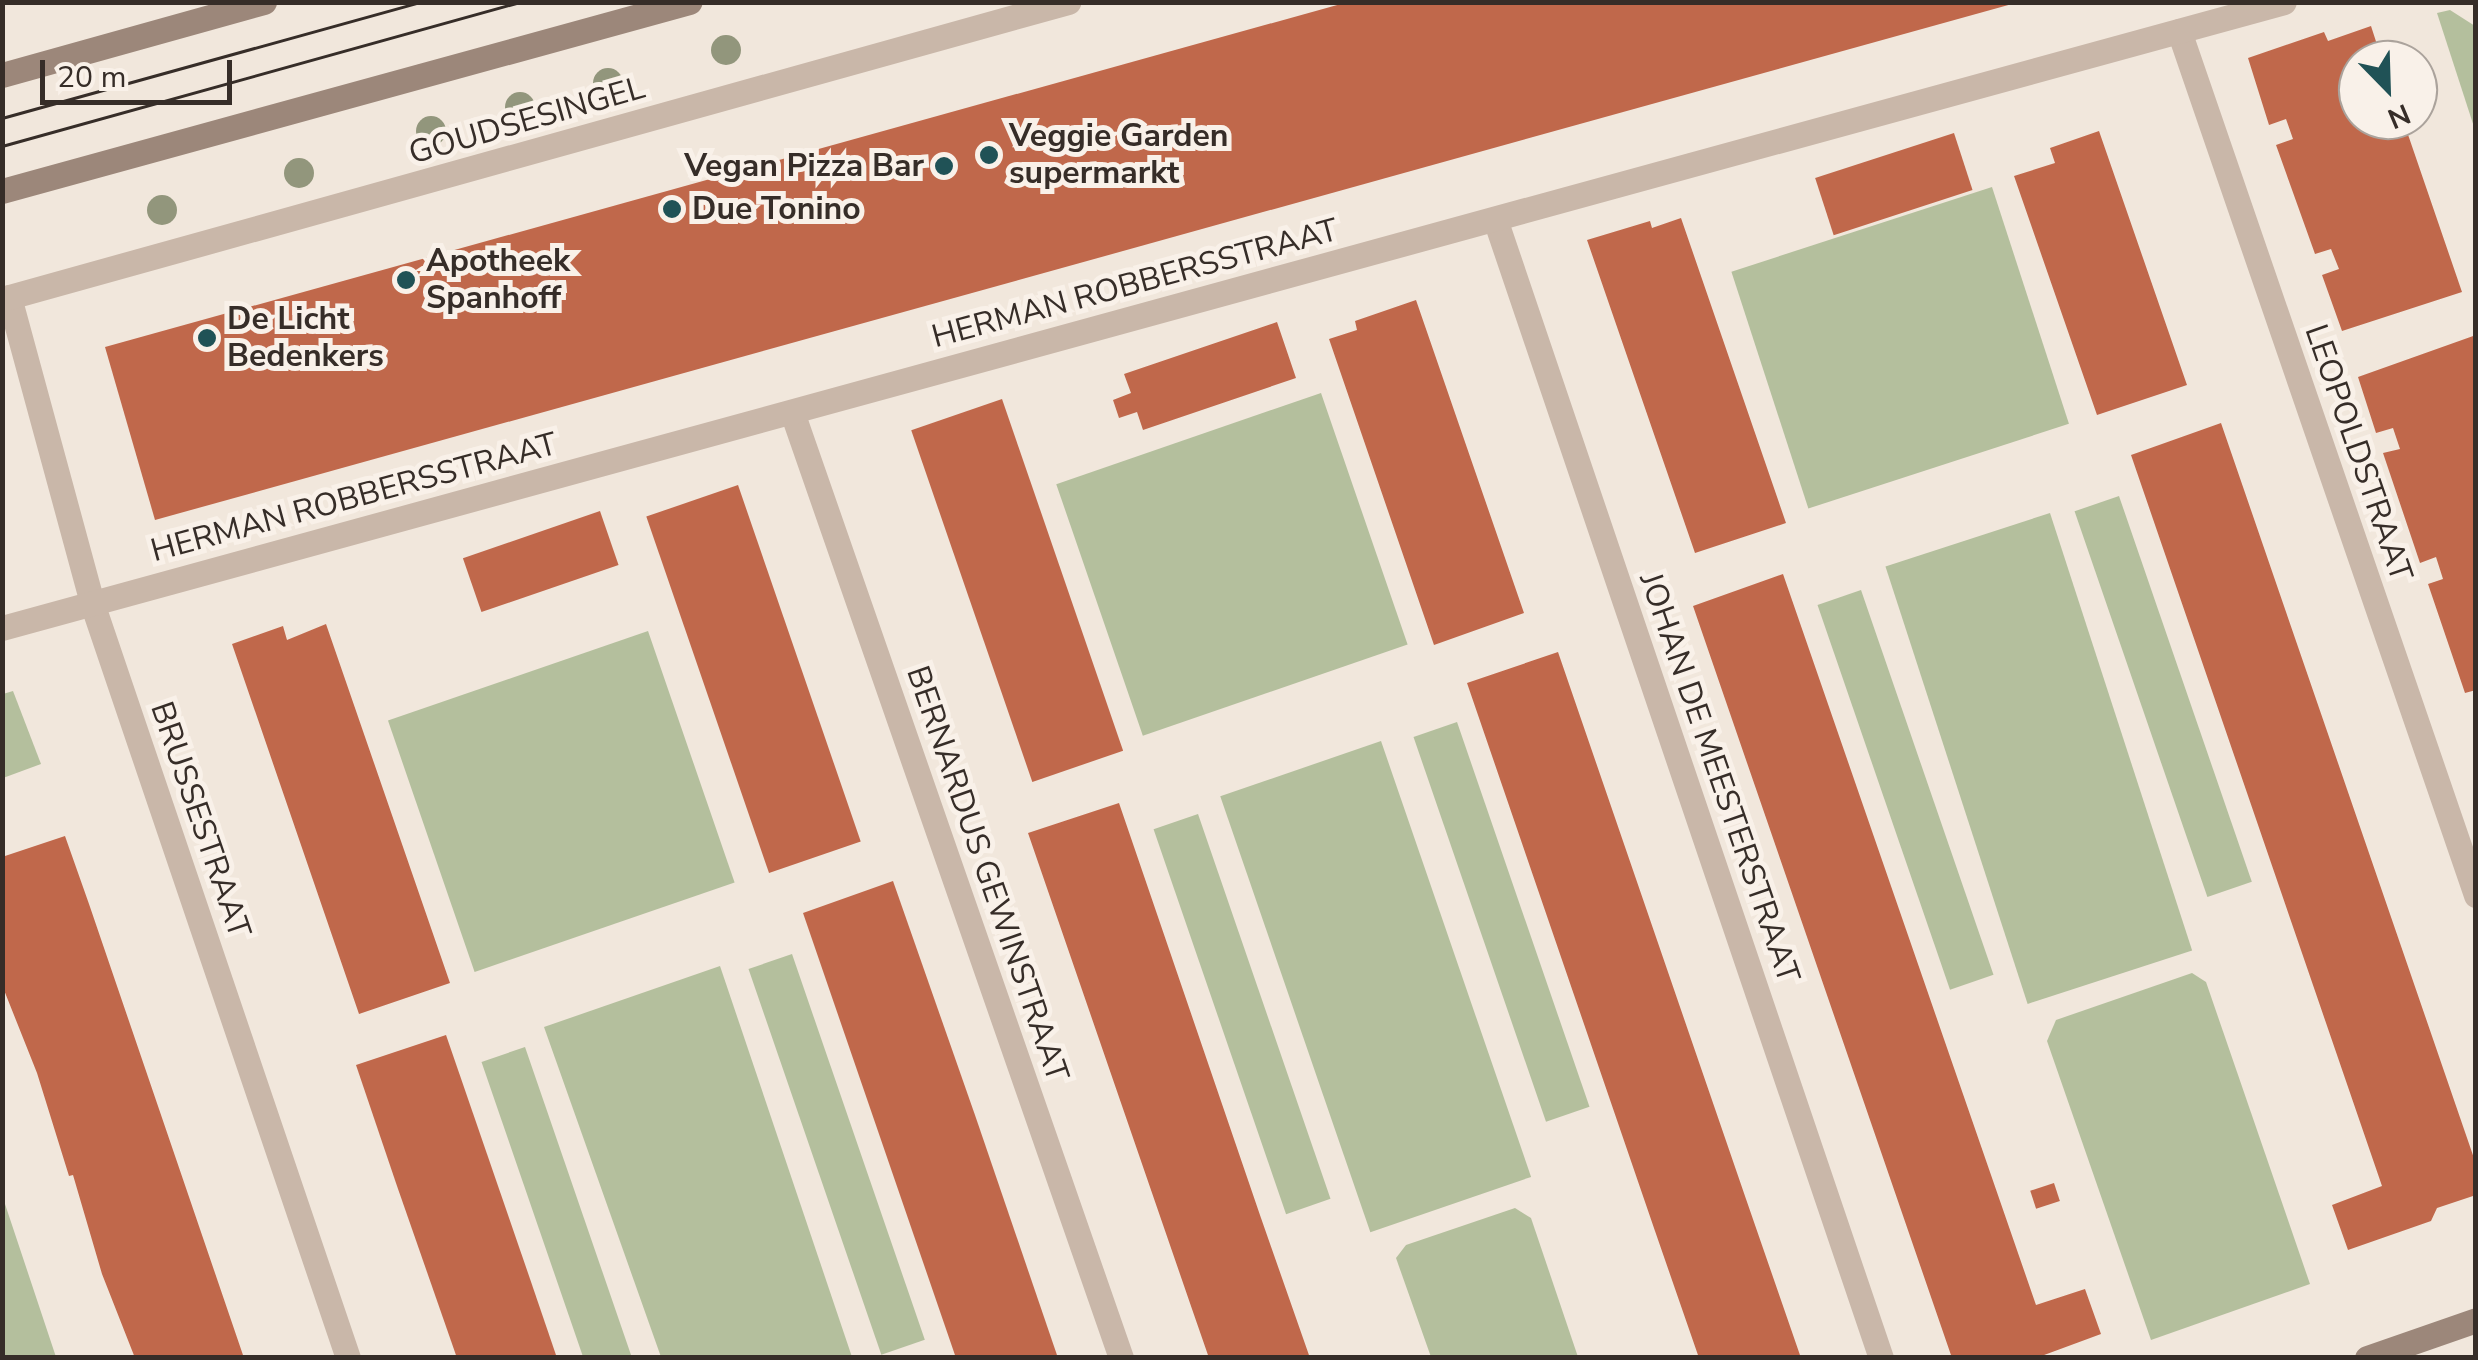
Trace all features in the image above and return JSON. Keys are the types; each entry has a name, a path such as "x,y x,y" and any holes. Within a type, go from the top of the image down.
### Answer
{"main road":[{"path":"2,75 264,2"},
{"path":"2,191 690,2"},
{"path":"2368,1358 2476,1320"}],"street":[{"name":"GOUDSESINGEL","path":"6,298 1068,2"},
{"name":"HERMAN ROBBERSSTRAAT","path":"2,628 2284,2"},
{"name":"LEOPOLDSTRAAT","path":"2179,31 2476,896"},
{"name":"JOHAN DE MEESTERSTRAAT","path":"1495,219 1881,1358"},
{"name":"BRUSSESTRAAT","path":"6,298 92,603 348,1358"},
{"name":"BERNARDUS GEWINSTRAAT","path":"792,412 1122,1358"}],"green space":[{"path":"2450,10 2475,26 2475,130 2437,13"},
{"path":"1992,187 2069,424 1808,508 1731,272"},
{"path":"1321,393 1408,645 1143,736 1056,484"},
{"path":"2119,496 2252,882 2207,897 2075,511"},
{"path":"2050,513 2192,950 2028,1004 1885,566"},
{"path":"1861,590 1994,975 1950,990 1818,605"},
{"path":"648,631 735,883 475,972 388,721"},
{"path":"13,691 41,764 3,778 3,694"},
{"path":"1457,722 1590,1107 1546,1122 1414,737"},
{"path":"1381,741 1531,1177 1370,1232 1220,796"},
{"path":"1198,814 1331,1199 1286,1214 1154,829"},
{"path":"792,954 925,1340 881,1355 749,969"},
{"path":"720,966 852,1357 661,1357 544,1027"},
{"path":"2192,973 2206,982 2310,1284 2151,1340 2047,1041 2056,1020"},
{"path":"525,1047 632,1357 583,1358 482,1062"},
{"path":"3,1198 56,1357 3,1357"},
{"path":"1515,1208 1531,1218 1578,1357 1431,1357 1396,1258 1406,1245"}],"building":[{"path":"1348,2 2012,4 155,520 105,347"},
{"path":"2371,26 2376,40 2338,40 2338,140 2410,140 2462,292 2342,331 2322,275 2339,269 2331,249 2315,254 2276,145 2293,139 2286,119 2269,125 2248,58 2324,32 2328,41"},
{"path":"2099,131 2187,385 2097,415 2014,176 2055,163 2050,148"},
{"path":"1954,133 1973,190 1834,235 1815,178"},
{"path":"1681,218 1786,523 1695,553 1587,240 1650,221 1652,228"},
{"path":"1416,300 1524,613 1434,645 1329,339 1357,330 1355,321"},
{"path":"1277,322 1296,378 1143,430 1137,412 1119,418 1113,400 1131,393 1124,374"},
{"path":"2476,335 2476,690 2465,693 2428,584 2443,579 2436,557 2420,563 2383,453 2400,449 2393,428 2376,433 2358,377"},
{"path":"1002,399 1123,751 1032,782 911,430"},
{"path":"2221,423 2476,1164 2476,1195 2437,1208 2431,1221 2348,1250 2332,1205 2382,1186 2131,455"},
{"path":"738,485 861,841 769,873 646,517"},
{"path":"600,511 619,565 481,612 463,558"},
{"path":"1783,574 2036,1305 2085,1289 2101,1334 2036,1358 1952,1358 1693,606"},
{"path":"326,624 450,983 359,1014 232,644 283,626 287,640"},
{"path":"1558,652 1801,1358 1699,1358 1655,1231 1467,683"},
{"path":"1119,803 1310,1358 1209,1358 1028,833"},
{"path":"65,836 244,1358 135,1358 102,1274 37,1073 2,985 2,857"},
{"path":"893,881 1058,1358 956,1358 803,913"},
{"path":"446,1035 557,1358 457,1358 397,1186 356,1065"},
{"path":"2054,1183 2060,1201 2036,1209 2030,1191"}],"tram line":[{"path":"2,118 421,2"},
{"path":"2,146 520,2"}],"place":[{"name":"Veggie Garden supermarkt","path":"989,155"},
{"name":"Vegan Pizza Bar","path":"944,166"},
{"name":"Due Tonino","path":"672,209"},
{"name":"Apotheek Spanhoff","path":"406,280"},
{"name":"De Licht Bedenkers","path":"207,338"}]}
